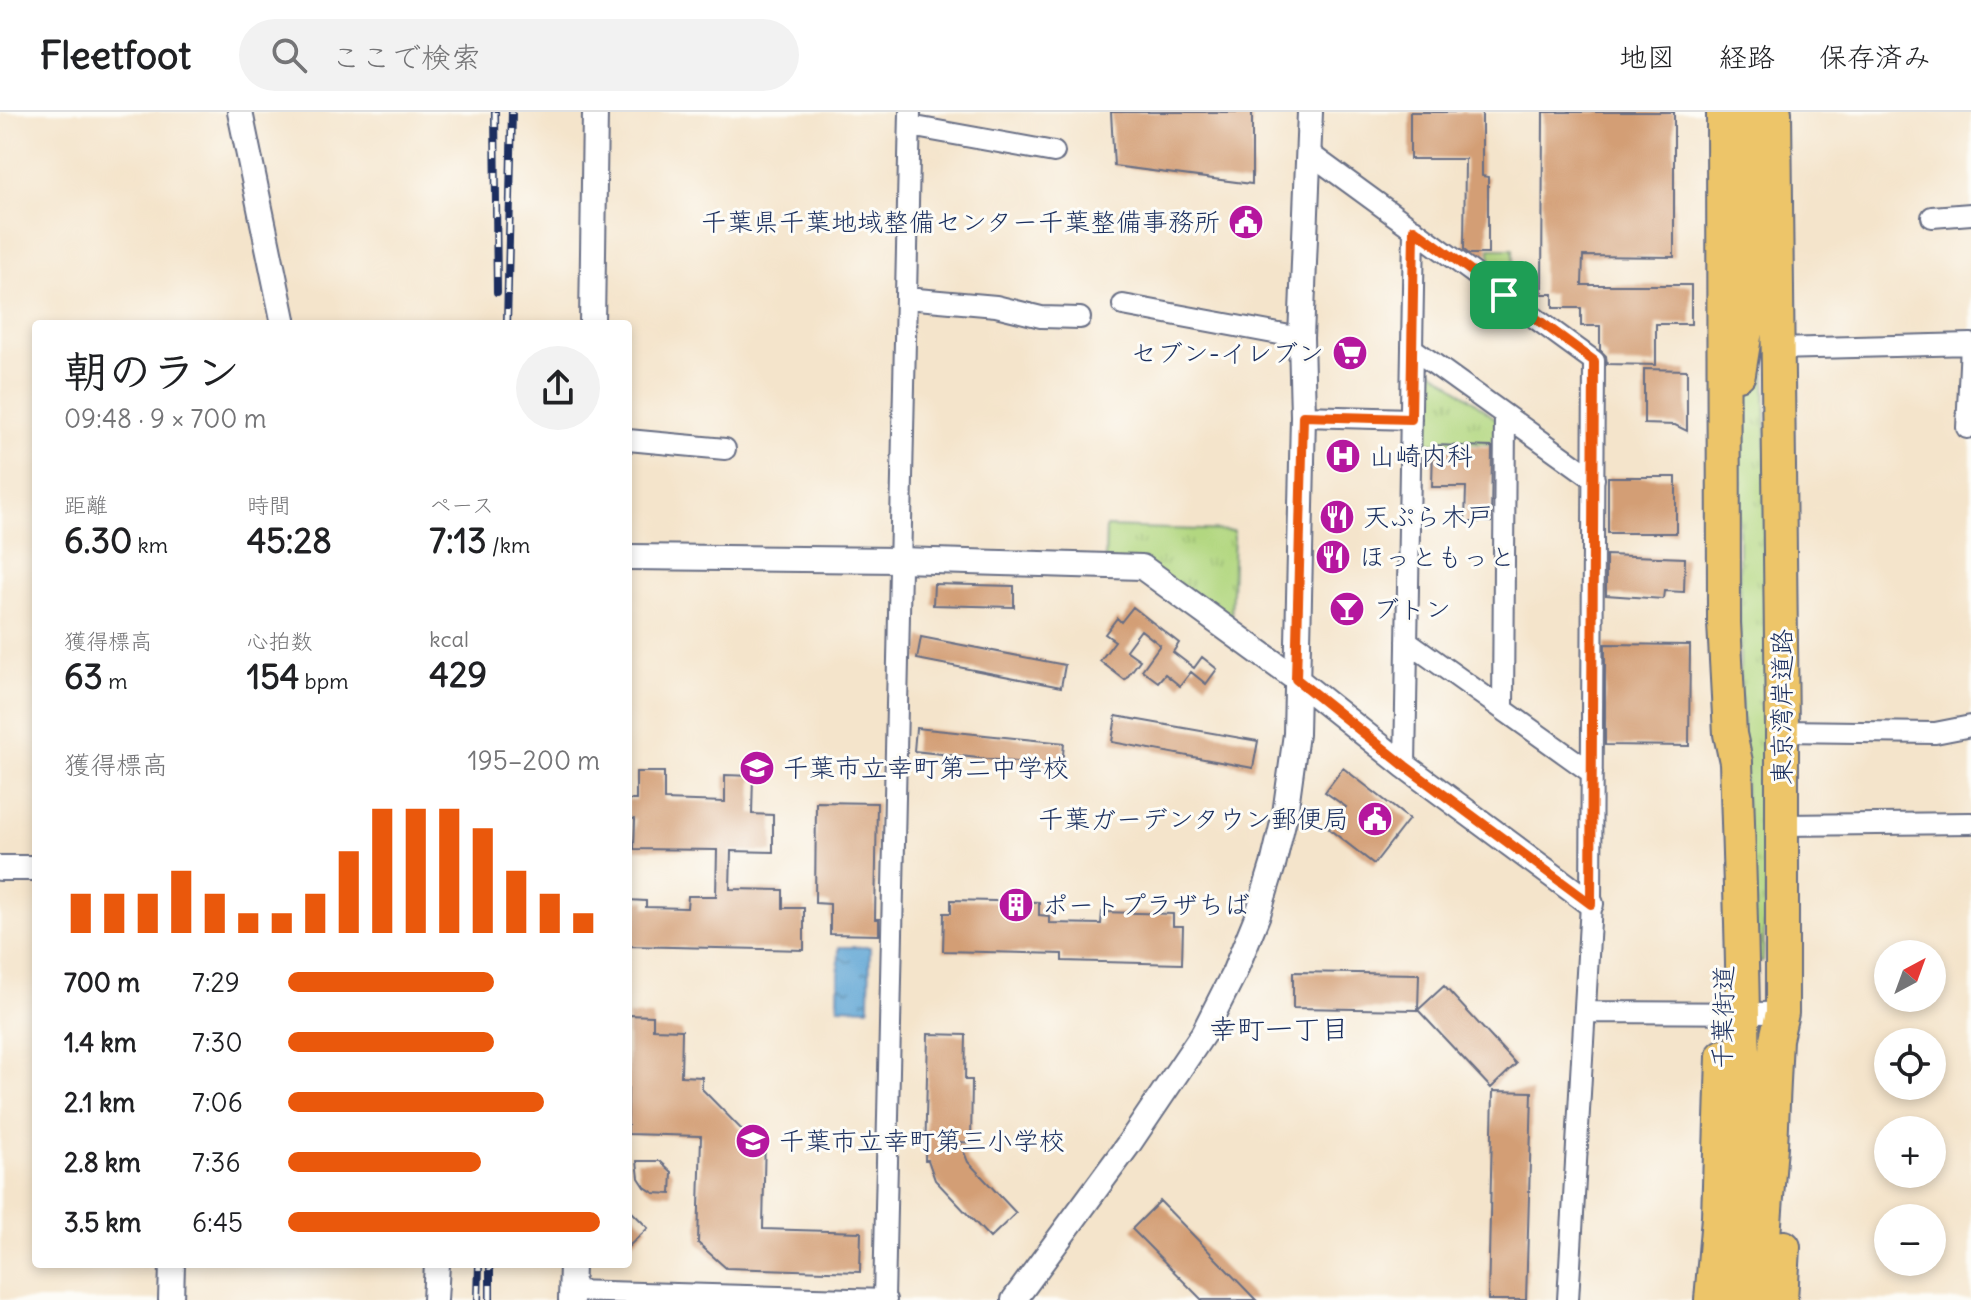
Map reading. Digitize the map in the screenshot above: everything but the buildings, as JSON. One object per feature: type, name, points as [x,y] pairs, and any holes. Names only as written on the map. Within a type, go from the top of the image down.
[{"type":"highway","name":"東京湾岸道路","points":[[1723,112],[1724,623],[1730,734]]},
{"type":"highway","points":[[1724,435],[1750,305],[1752,112]]},
{"type":"highway","name":"東京湾岸道路","points":[[1759,1300],[1776,1039],[1782,1013],[1783,825],[1775,112]]},
{"type":"highway","name":"千葉街道","points":[[1711,1300],[1734,1013],[1722,764],[1730,734]]},
{"type":"highway","points":[[1734,1013],[1744,1170],[1737,1300]]},
{"type":"highway","points":[[1781,1300],[1790,1080],[1789,1040],[1782,1013]]},
{"type":"street","points":[[240,112],[283,320]]},
{"type":"street","points":[[592,320],[595,112]]},
{"type":"street","points":[[1014,1300],[1170,1086],[1203,1034],[1234,973],[1258,914],[1285,814],[1296,734],[1303,416],[1301,338],[1310,112]]},
{"type":"street","points":[[572,1268],[571,1295],[885,1299],[910,119],[1054,152]]},
{"type":"street","points":[[1309,153],[1594,361],[1591,904],[1568,1300]]},
{"type":"street","points":[[1932,217],[1971,214]]},
{"type":"street","points":[[1405,766],[1414,229]]},
{"type":"street","points":[[906,298],[996,306],[1041,317],[1080,318]]},
{"type":"street","points":[[1123,305],[1301,338]]},
{"type":"street","points":[[1777,349],[1971,344],[1967,428]]},
{"type":"street","points":[[1412,348],[1594,479]]},
{"type":"street","points":[[1303,416],[1411,419]]},
{"type":"street","points":[[1503,708],[1505,416]]},
{"type":"street","points":[[632,440],[725,449]]},
{"type":"street","points":[[632,557],[1142,567],[1296,679],[1405,766],[1591,904]]},
{"type":"street","points":[[1407,641],[1592,773]]},
{"type":"street","points":[[1782,731],[1935,733],[1971,726]]},
{"type":"street","points":[[1783,825],[1971,823]]},
{"type":"street","points":[[0,868],[32,868]]},
{"type":"street","points":[[1585,1012],[1782,1013]]},
{"type":"street","points":[[171,1300],[172,1268]]},
{"type":"street","points":[[435,1300],[437,1268]]},
{"type":"green space","points":[[1763,112],[1769,801],[1763,962],[1753,962],[1740,686],[1738,426]]},
{"type":"green space","points":[[1490,249],[1513,249],[1514,297],[1491,280]]},
{"type":"green space","points":[[1428,366],[1496,419],[1496,444],[1417,443],[1416,372]]},
{"type":"green space","points":[[1106,527],[1234,531],[1231,624],[1105,559]]},
{"type":"water","points":[[839,947],[870,947],[869,1008],[838,1007]]},
{"type":"railway","points":[[495,112],[497,292]]},
{"type":"railway","points":[[507,320],[512,112]]},
{"type":"railway","points":[[478,1300],[479,1268]]},
{"type":"railway","points":[[490,1268],[490,1300]]},
{"type":"place","name":"千葉県千葉地域整備センター千葉整備事務所","points":[[1246,222]]},
{"type":"place","name":"セブン-イレブン","points":[[1350,353]]},
{"type":"place","name":"山崎内科","points":[[1343,456]]},
{"type":"place","name":"天ぷら木戸","points":[[1337,517]]},
{"type":"place","name":"ほっともっと","points":[[1333,557]]},
{"type":"place","name":"ブトン","points":[[1347,609]]},
{"type":"place","name":"千葉市立幸町第二中学校","points":[[757,768]]},
{"type":"place","name":"千葉ガーデンタウン郵便局","points":[[1375,819]]},
{"type":"place","name":"ポートプラザちば","points":[[1016,905]]},
{"type":"place","name":"千葉市立幸町第三小学校","points":[[753,1141]]},
{"type":"district","name":"幸町一丁目","points":[[1279,1029]]},
{"type":"route","points":[[1414,229],[1504,295],[1594,361],[1591,904],[1405,766],[1296,679],[1303,416],[1411,419],[1414,229]]}]
